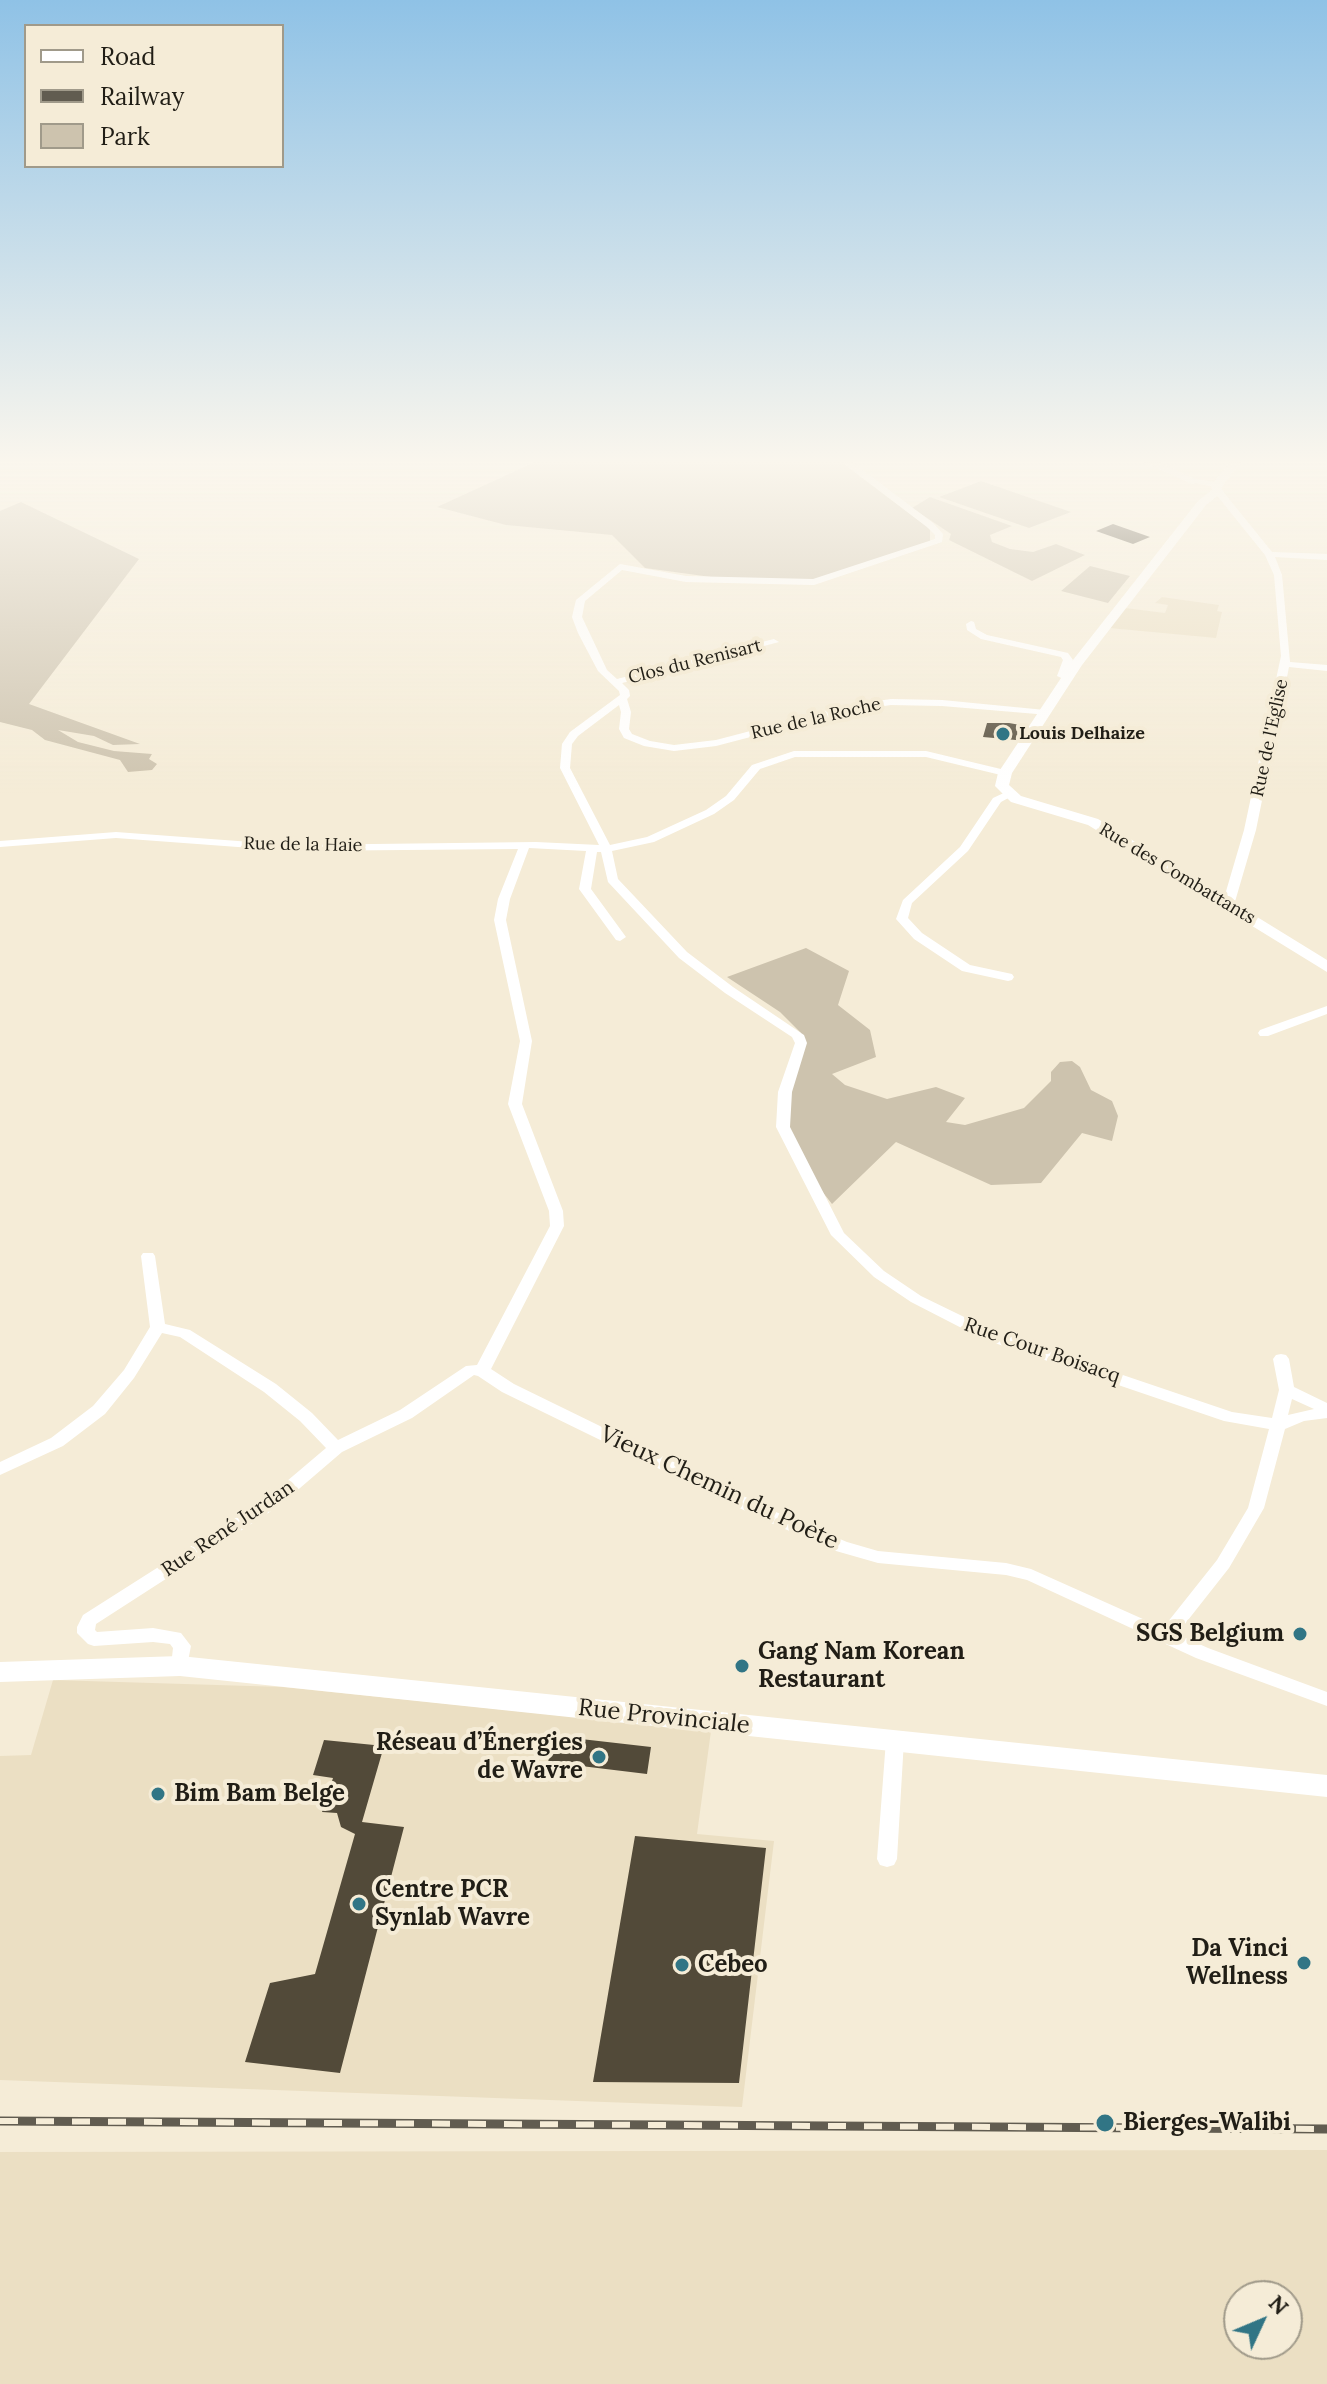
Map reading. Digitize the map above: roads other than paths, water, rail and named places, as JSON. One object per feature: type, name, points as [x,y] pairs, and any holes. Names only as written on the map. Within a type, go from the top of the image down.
[{"type":"main road","name":"Rue Provinciale","points":[[0,1672],[180,1666],[1327,1786]]},
{"type":"street","points":[[611,573],[584,596],[577,612],[583,633],[600,666],[624,690],[622,699],[574,734],[565,754],[565,768],[599,849],[585,889],[620,937]]},
{"type":"street","points":[[650,573],[686,579],[814,582],[840,573]]},
{"type":"street","points":[[1008,977],[966,968],[906,927],[902,919],[907,902],[964,849],[997,800],[1008,794],[1001,782],[1005,773],[1068,678],[1145,573]]},
{"type":"street","name":"Rue de l'Eglise","points":[[1228,905],[1250,830],[1285,664],[1277,573]]},
{"type":"street","points":[[971,624],[972,630],[984,637],[1065,655],[1068,660],[1062,676],[1068,678]]},
{"type":"street","name":"Clos du Renisart","points":[[616,682],[774,642]]},
{"type":"street","points":[[1285,664],[1327,668]]},
{"type":"street","name":"Rue de la Roche","points":[[622,699],[626,712],[624,729],[628,736],[648,744],[674,748],[716,743],[850,708],[891,702],[957,704],[1045,713]]},
{"type":"street","name":"Rue de la Haie","points":[[0,844],[116,835],[292,848],[525,845],[599,849],[650,840],[710,812],[726,802],[756,767],[794,754],[926,754],[1005,773]]},
{"type":"street","name":"Rue des Combattants","points":[[1008,794],[1093,822],[1327,967]]},
{"type":"street","points":[[482,1371],[557,1226],[556,1211],[515,1104],[526,1041],[500,920],[504,899],[525,845]]},
{"type":"street","name":"Rue Cour Boisacq","points":[[599,849],[612,880],[670,943],[729,990],[798,1035],[801,1043],[785,1092],[783,1127],[838,1235],[857,1256],[916,1299],[988,1335],[1230,1417],[1280,1425],[1301,1416],[1327,1411]]},
{"type":"street","points":[[1264,1033],[1327,1010]]},
{"type":"street","points":[[0,1469],[57,1442],[99,1410],[129,1374],[158,1327],[148,1256]]},
{"type":"street","points":[[158,1327],[185,1333],[270,1388],[300,1411],[336,1448]]},
{"type":"street","points":[[1166,1636],[1223,1564],[1256,1508],[1287,1390],[1281,1359]]},
{"type":"street","name":"Rue René Jurdan","points":[[180,1666],[182,1646],[175,1638],[153,1635],[94,1639],[86,1633],[89,1620],[273,1502],[336,1448],[406,1414],[471,1370],[482,1371]]},
{"type":"street","name":"Vieux Chemin du Poète","points":[[482,1371],[498,1383],[729,1496],[842,1547],[878,1557],[1006,1569],[1031,1575],[1166,1636],[1327,1699]]},
{"type":"street","name":"Rue Cour Boisacq","points":[[1287,1390],[1327,1411]]},
{"type":"street","points":[[887,1859],[895,1740]]},
{"type":"railway","points":[[0,2121],[1327,2129]]},
{"type":"place","name":"Louis Delhaize","points":[[1003,734]]},
{"type":"place","name":"SGS Belgium","points":[[1300,1634]]},
{"type":"place","name":"Gang Nam Korean Restaurant","points":[[742,1666]]},
{"type":"place","name":"Réseau d’Énergies de Wavre","points":[[599,1757]]},
{"type":"place","name":"Bim Bam Belge","points":[[158,1794]]},
{"type":"place","name":"Centre PCR Synlab Wavre","points":[[359,1904]]},
{"type":"place","name":"Da Vinci Wellness","points":[[1304,1963]]},
{"type":"place","name":"Cebeo","points":[[682,1965]]},
{"type":"place","name":"Bierges-Walibi","points":[[1105,2123]]}]
